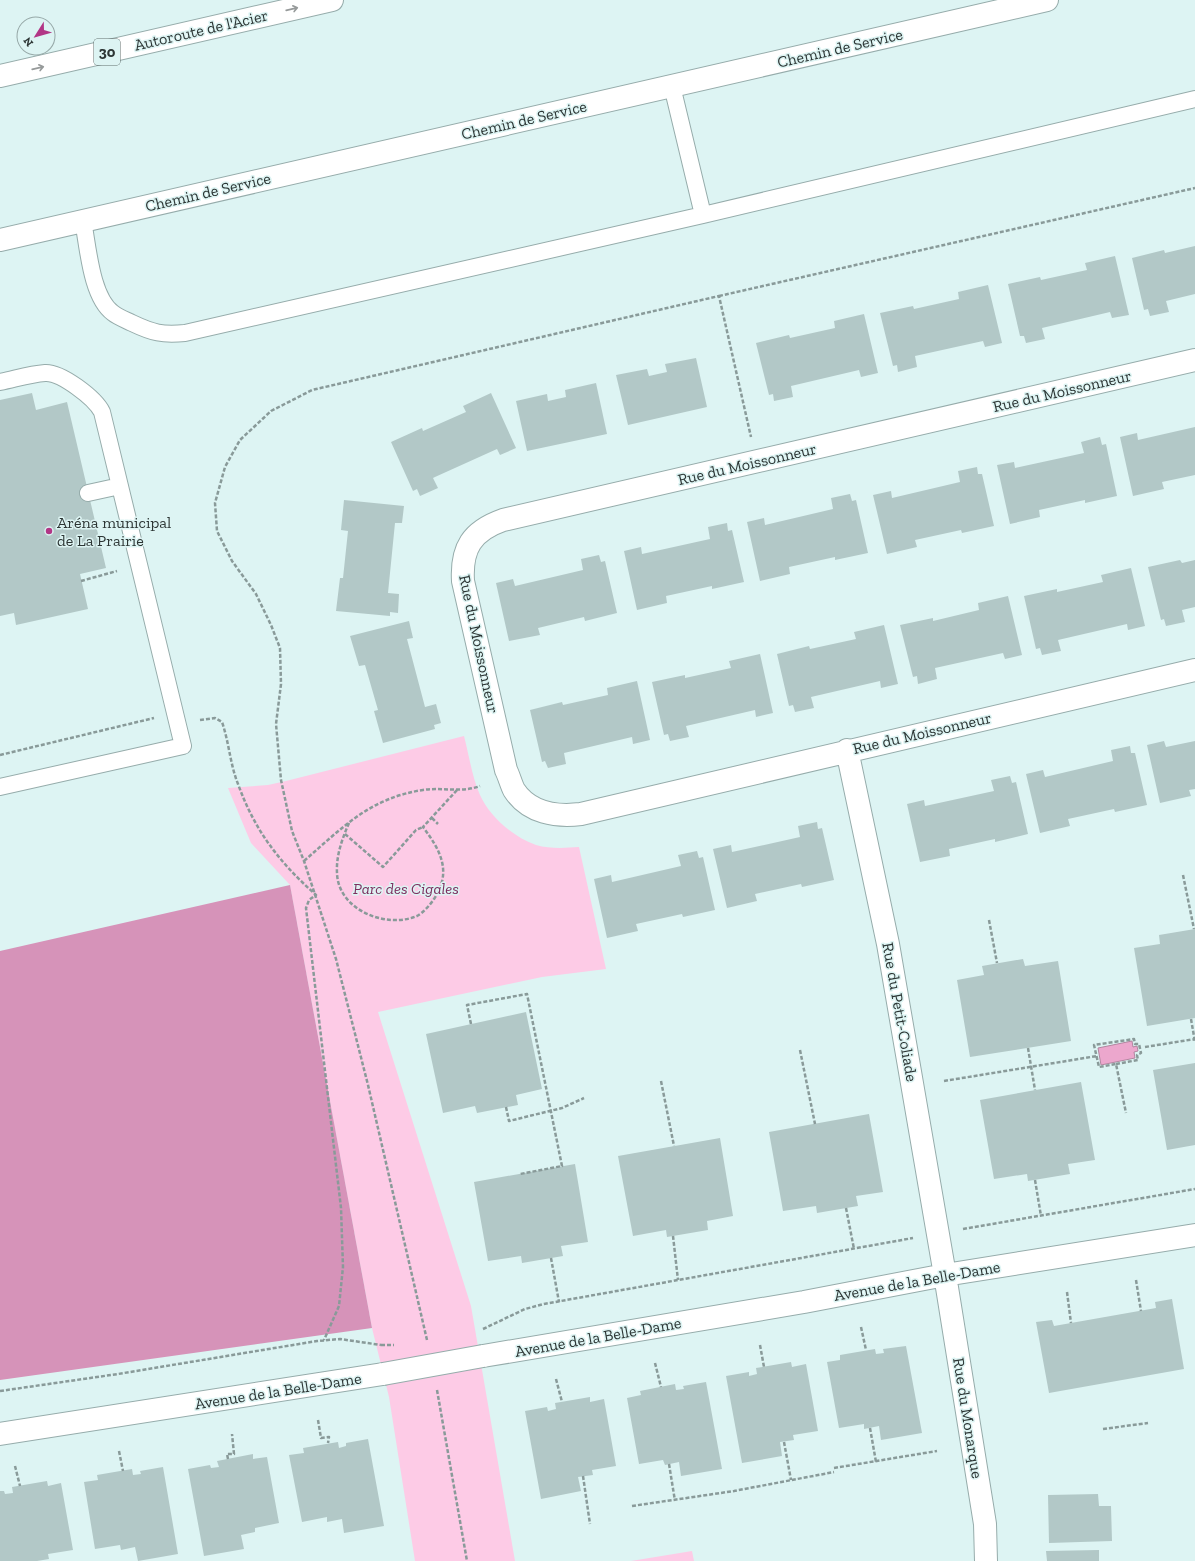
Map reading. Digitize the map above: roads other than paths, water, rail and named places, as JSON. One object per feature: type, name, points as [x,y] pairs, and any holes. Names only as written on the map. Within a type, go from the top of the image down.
[{"type":"main road","name":"Autoroute de l'Acier","points":[[0,76],[332,0]]},
{"type":"main road","name":"Chemin de Service","points":[[0,240],[1047,0]]},
{"type":"main road","name":"Rue du Moissonneur","points":[[1195,360],[504,520],[491,524],[478,533],[469,544],[462,565],[463,581],[506,770],[514,789],[523,800],[548,814],[566,816],[581,814],[847,750],[1195,670]]},
{"type":"main road","name":"Rue du Petit-Coliade","points":[[847,750],[888,944],[946,1275]]},
{"type":"main road","name":"Avenue de la Belle-Dame","points":[[0,1434],[383,1374],[796,1303],[946,1275],[1195,1235]]},
{"type":"main road","name":"Rue du Monarque","points":[[946,1275],[985,1524],[986,1561]]},
{"type":"lane","points":[[672,86],[703,215]]},
{"type":"lane","points":[[83,221],[96,287],[102,300],[112,313],[146,330],[163,335],[185,333],[703,215],[1195,99]]},
{"type":"lane","points":[[0,382],[48,373],[70,383],[93,399],[102,412],[184,746],[0,787]]},
{"type":"lane","points":[[88,493],[120,486]]},
{"type":"place","name":"Aréna municipal de La Prairie","points":[[49,531]]},
{"type":"park label","name":"Parc des Cigales","points":[[406,888]]}]
